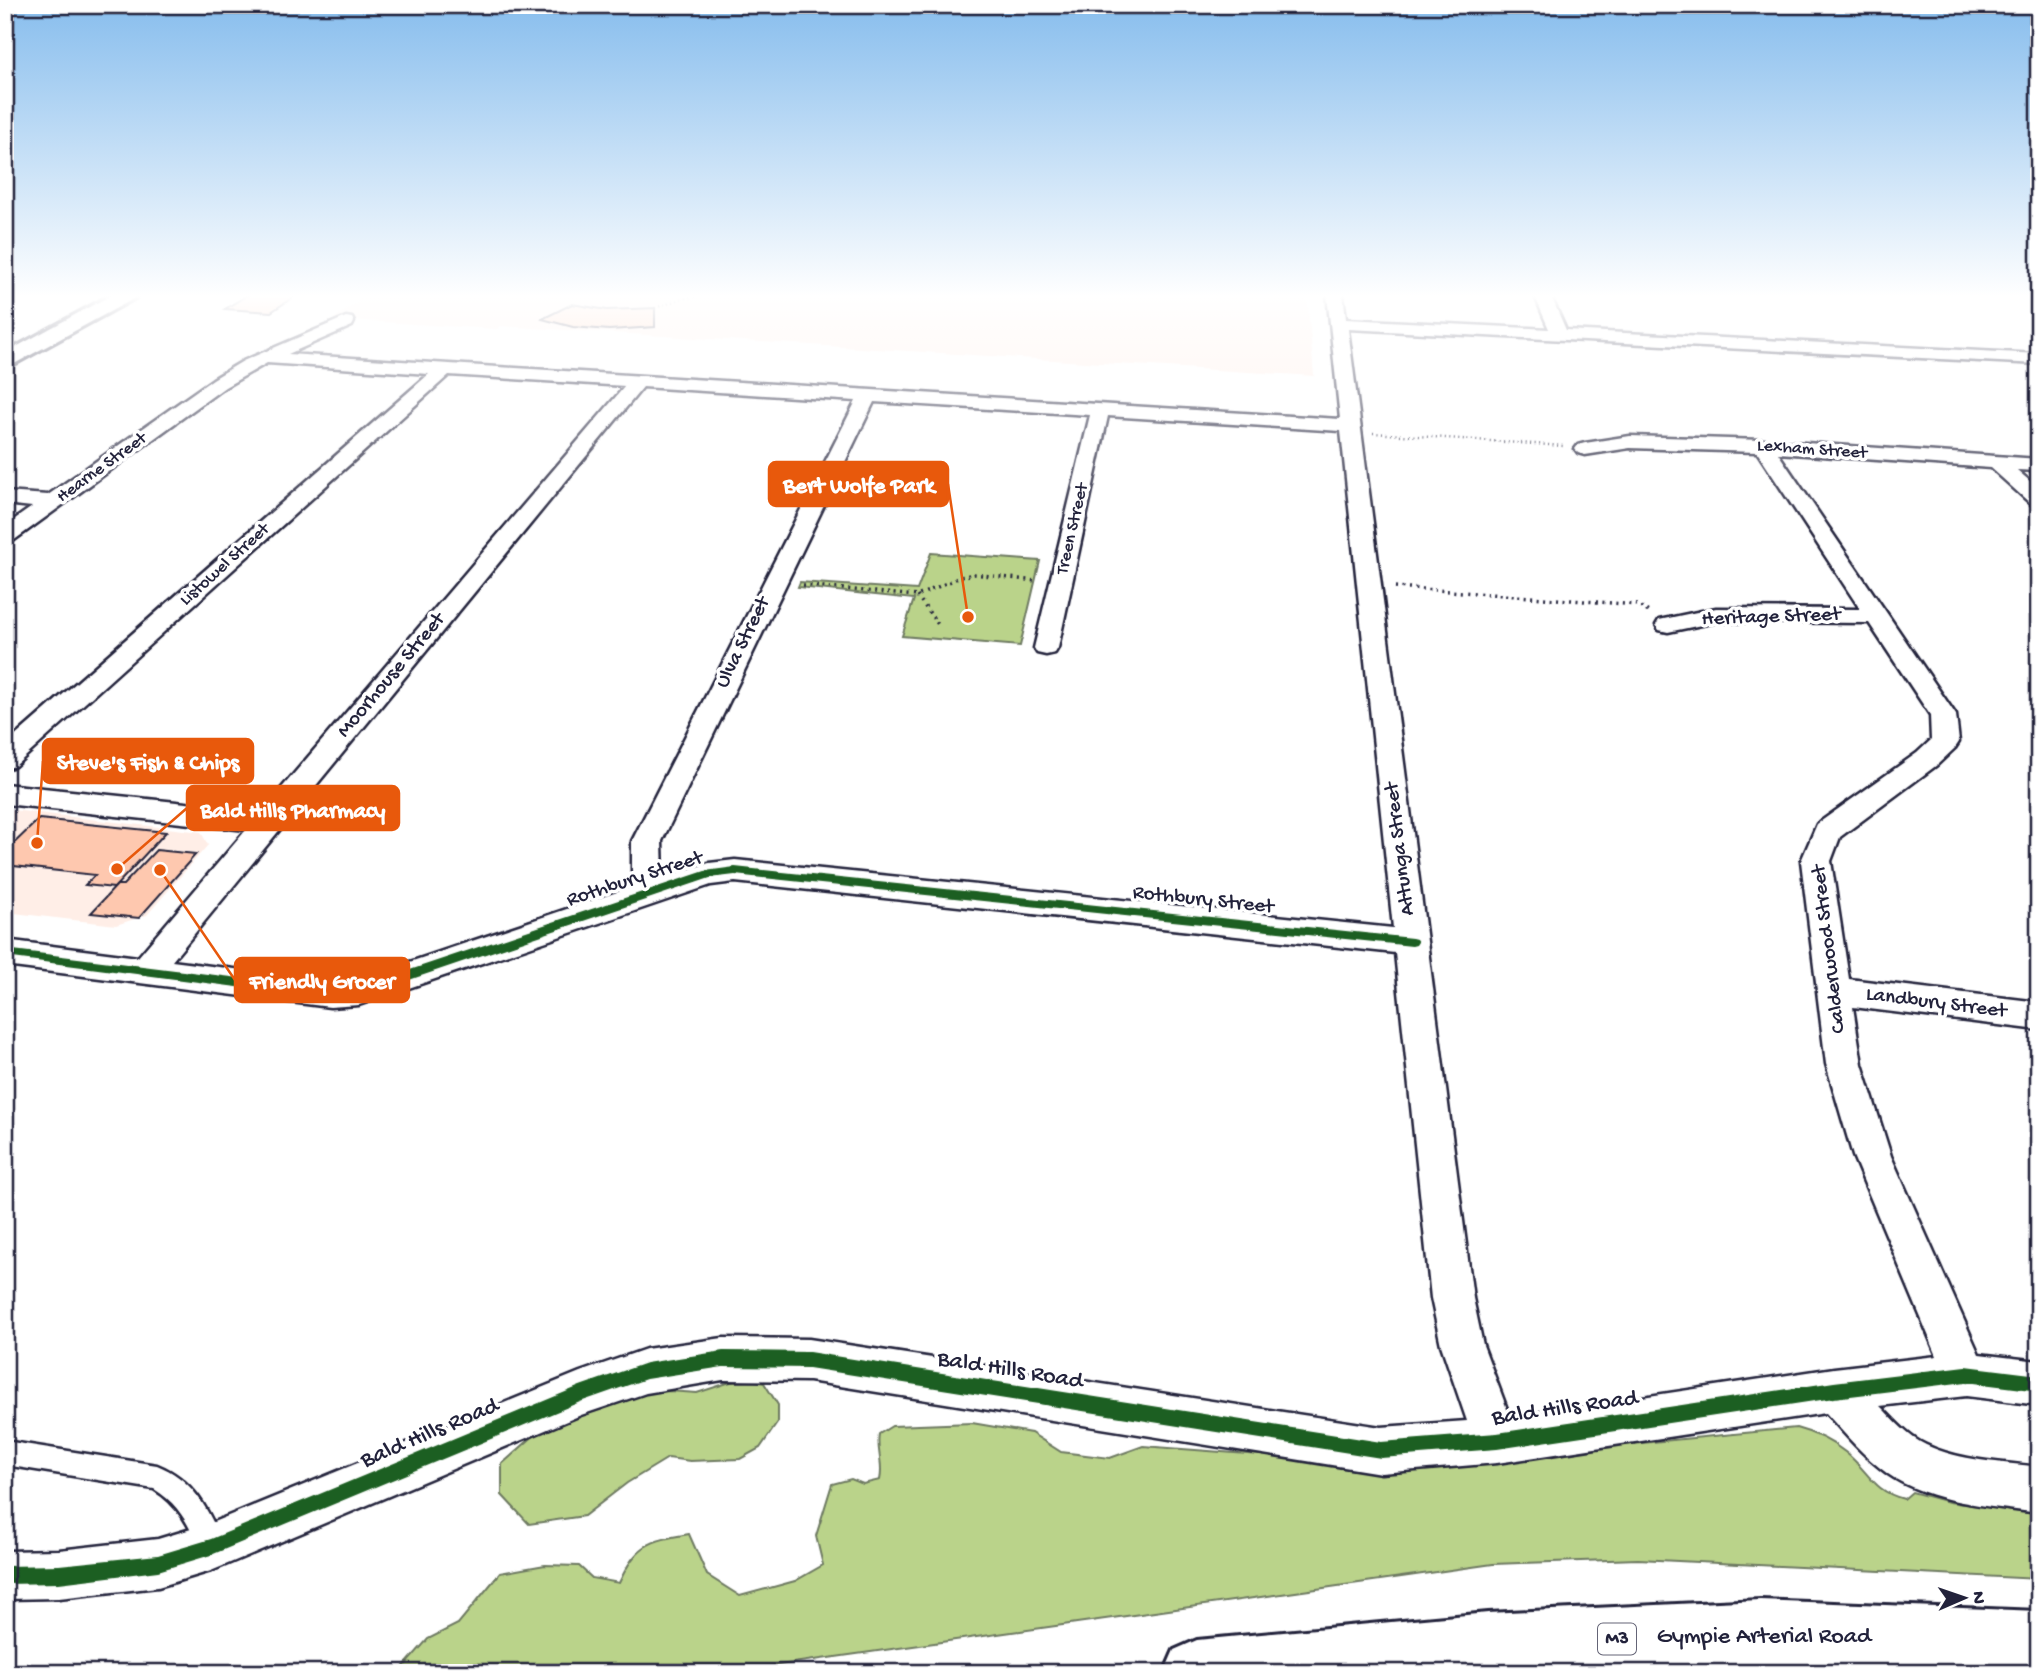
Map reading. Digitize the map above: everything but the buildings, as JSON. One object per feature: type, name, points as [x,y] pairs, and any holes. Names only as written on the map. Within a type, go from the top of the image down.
[{"type":"highway","name":"Gympie Arterial Road","points":[[1197,1673],[1488,1645],[1760,1632],[2039,1643]]},
{"type":"street","name":"Hearne Street","points":[[5,536],[219,383],[238,372]]},
{"type":"street","name":"Listowel Street","points":[[5,760],[441,372]]},
{"type":"street","points":[[481,372],[1358,429]]},
{"type":"street","name":"Attunga Street","points":[[1348,372],[1358,429],[1452,1298],[1462,1345],[1497,1441]]},
{"type":"street","name":"Moorhouse Street","points":[[145,971],[638,382]]},
{"type":"street","name":"Ulva Street","points":[[648,894],[647,841],[867,397]]},
{"type":"street","name":"Treen Street","points":[[1046,648],[1100,411]]},
{"type":"street","name":"Lexham Street","points":[[1585,449],[1630,442],[1763,446],[2039,465]]},
{"type":"street","name":"Calderwood Street","points":[[1763,446],[1943,715],[1945,742],[1927,759],[1828,831],[1816,861],[1844,1064],[1872,1156],[1966,1374]]},
{"type":"street","points":[[1997,462],[2039,500]]},
{"type":"street","points":[[5,498],[55,502]]},
{"type":"street","name":"Heritage Street","points":[[1668,625],[1716,615],[1875,616]]},
{"type":"street","points":[[5,794],[269,822]]},
{"type":"street","name":"Rothbury Street","points":[[5,953],[330,994],[359,992],[709,874],[735,871],[1412,942]]},
{"type":"street","name":"Landbury Street","points":[[1834,991],[2039,1017]]},
{"type":"street","name":"Bald Hills Road","points":[[5,1575],[59,1574],[158,1563],[211,1547],[580,1394],[646,1371],[723,1359],[809,1360],[1381,1450],[1497,1441],[1835,1390],[1966,1374],[2039,1383]]},
{"type":"street","points":[[1835,1390],[1877,1434],[1914,1463],[1978,1480],[2039,1490]]},
{"type":"lane","points":[[5,1454],[157,1476],[179,1488],[197,1513],[211,1547]]},
{"type":"path","points":[[1358,429],[1585,449]]},
{"type":"path","points":[[774,582],[917,596],[960,577],[974,575],[1042,582]]},
{"type":"path","points":[[1395,587],[1638,604],[1668,625]]},
{"type":"path","points":[[917,596],[940,628]]},
{"type":"shaded area","points":[[1254,372],[1314,372],[1314,376]]},
{"type":"shaded area","points":[[12,810],[201,832],[208,845],[147,915],[116,925],[5,912],[5,813]]},
{"type":"green space","points":[[931,553],[1040,561],[1020,646],[902,636],[914,599],[798,587],[800,582],[917,590]]},
{"type":"green space","points":[[743,1378],[764,1383],[778,1405],[778,1422],[760,1448],[740,1459],[690,1461],[668,1458],[627,1483],[584,1516],[529,1524],[502,1495],[502,1464],[555,1417],[631,1394],[669,1391],[697,1393]]},
{"type":"green space","points":[[972,1423],[1031,1433],[1061,1452],[1110,1458],[1143,1446],[1326,1460],[1447,1462],[1796,1428],[1822,1437],[1839,1448],[1878,1486],[1904,1499],[1912,1492],[1949,1502],[2039,1514],[2039,1579],[1638,1559],[1493,1564],[723,1673],[398,1673],[428,1639],[458,1624],[500,1573],[545,1565],[579,1566],[592,1578],[619,1583],[632,1560],[645,1546],[689,1534],[707,1575],[740,1596],[795,1581],[823,1565],[816,1536],[832,1484],[851,1479],[863,1484],[880,1480],[879,1434],[892,1426]]},
{"type":"cycle path","points":[[5,953],[330,994],[359,992],[709,874],[735,871],[1412,942]]},
{"type":"cycle path","points":[[5,1575],[59,1574],[158,1563],[211,1547],[580,1394],[646,1371],[723,1359],[809,1360],[1381,1450],[1497,1441],[1834,1390],[1966,1374],[2039,1383]]},
{"type":"place","name":"Bert Wolfe Park","points":[[968,617]]},
{"type":"place","name":"Steve's Fish & Chips","points":[[37,843]]},
{"type":"place","name":"Bald Hills Pharmacy","points":[[117,869]]},
{"type":"place","name":"Friendly Grocer","points":[[160,870]]}]
